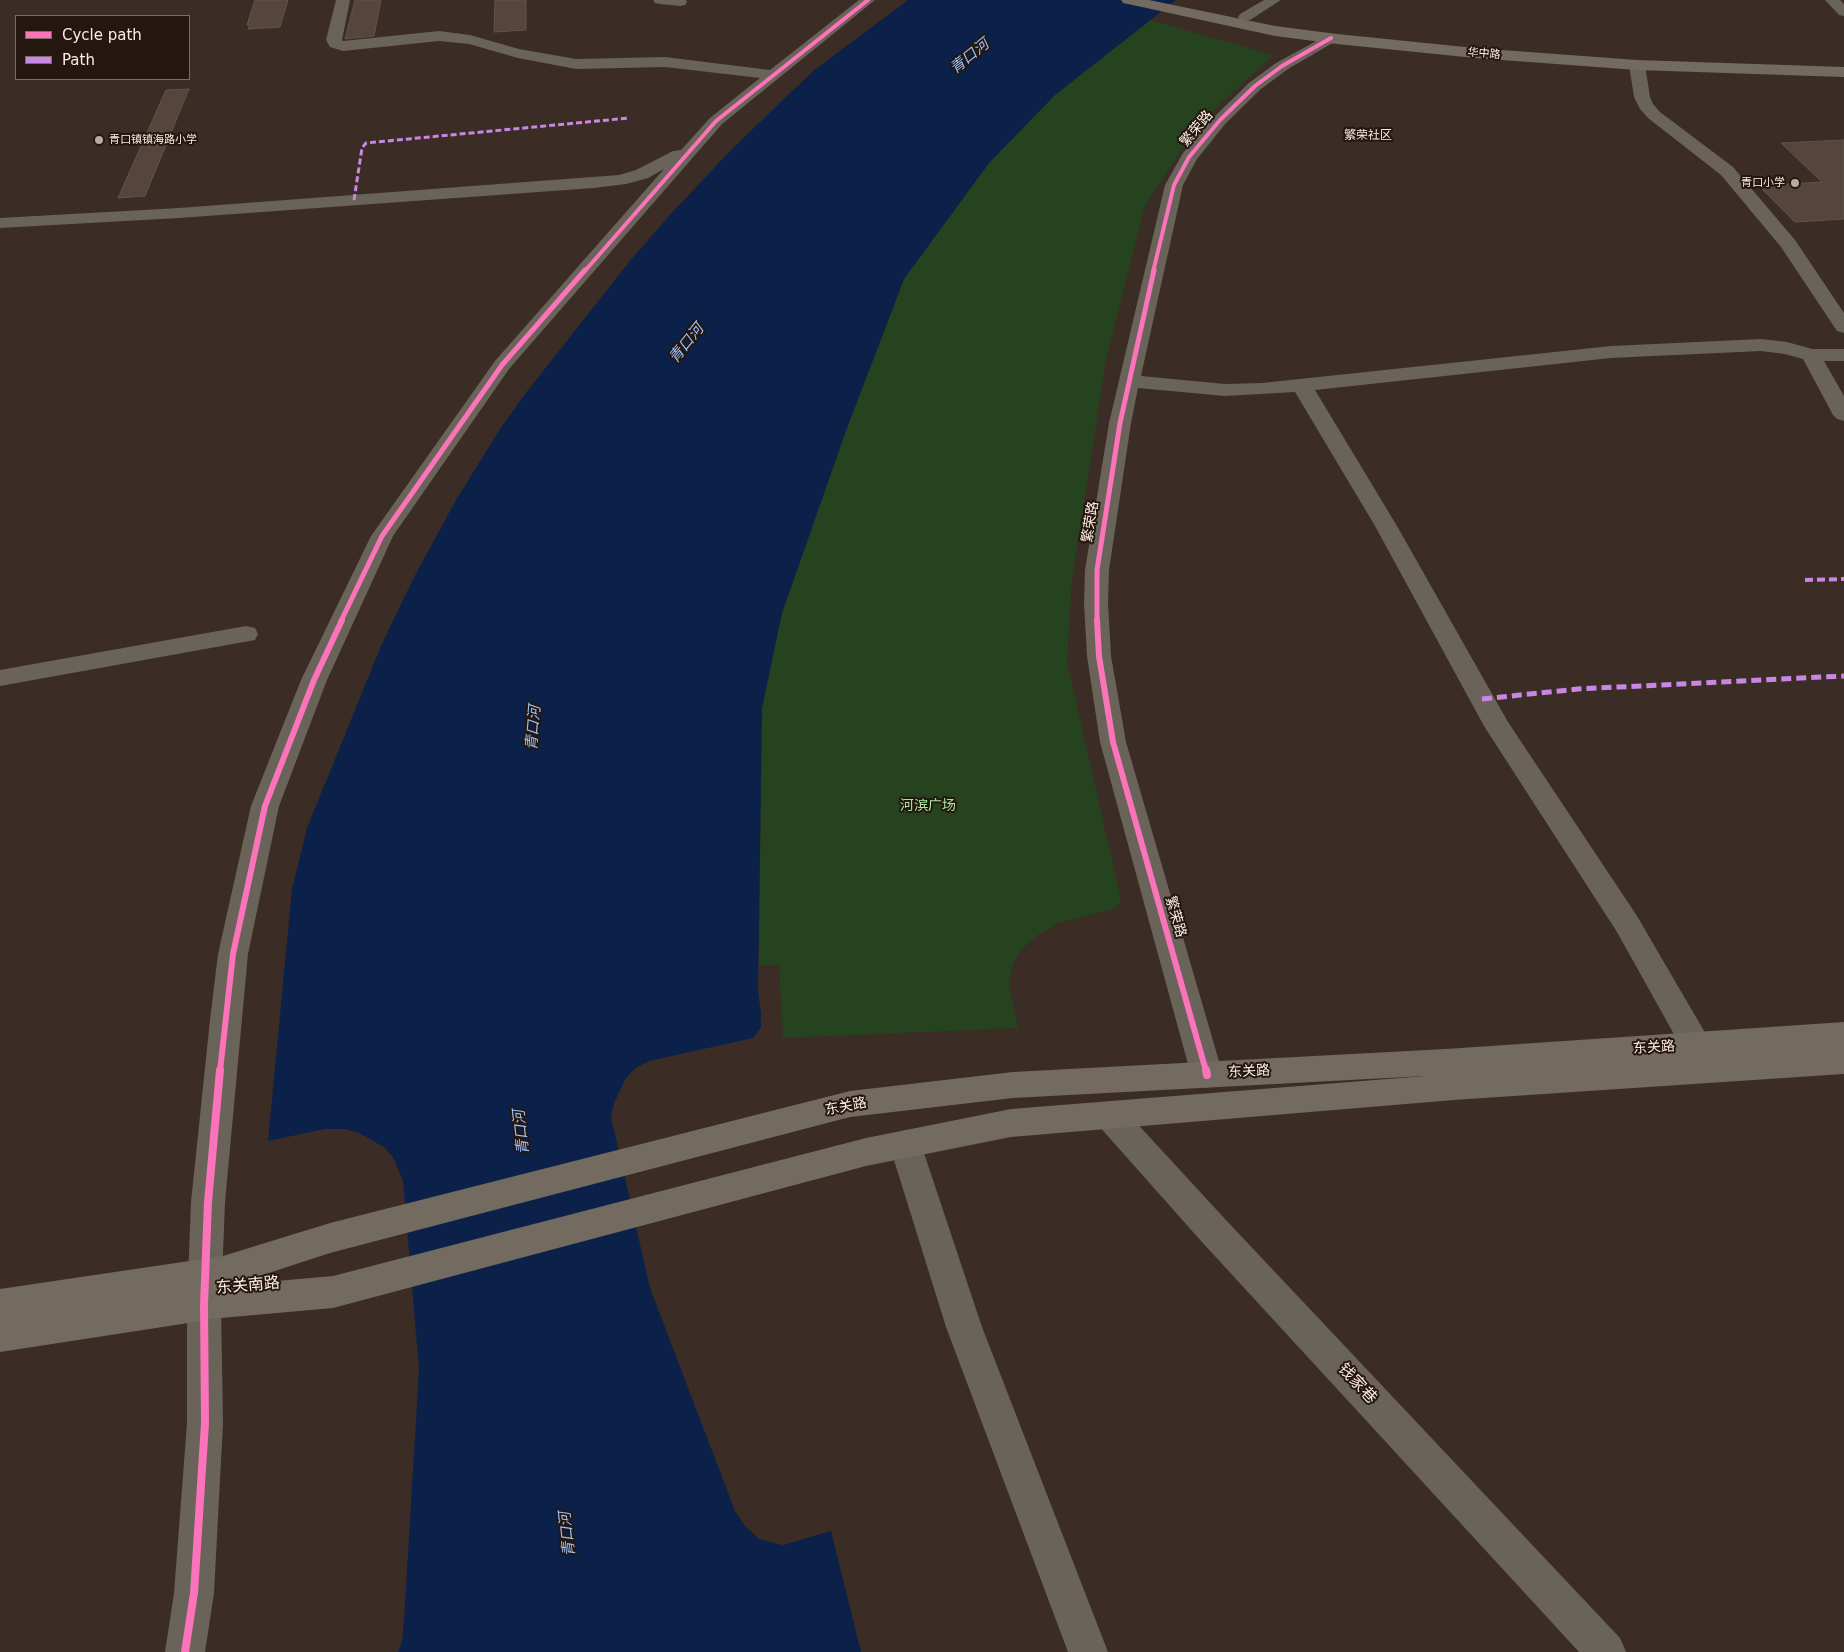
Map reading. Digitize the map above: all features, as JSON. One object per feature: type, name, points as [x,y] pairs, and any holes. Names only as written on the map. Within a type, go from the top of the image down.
[{"type":"main road","name":"华中路","points":[[1128,0],[1173,5],[1280,24],[1339,32],[1540,51],[1777,64],[1844,64]]},
{"type":"main road","name":"华中路","points":[[1173,5],[1275,31],[1475,53],[1637,65],[1844,72]]},
{"type":"main road","name":"东关路","points":[[403,1219],[850,1104],[1013,1085],[1446,1062],[1844,1035]]},
{"type":"main road","name":"东关路","points":[[646,1210],[866,1152],[1011,1123],[1454,1087],[1844,1060]]},
{"type":"main road","name":"东关南路","points":[[0,1305],[205,1290],[333,1292],[646,1210]]},
{"type":"main road","name":"东关南路","points":[[0,1335],[205,1290],[224,1272],[330,1238],[403,1219]]},
{"type":"street","points":[[344,0],[334,40],[335,44],[343,46],[439,36],[470,40],[576,64],[665,62],[773,75]]},
{"type":"street","points":[[660,0],[680,2]]},
{"type":"street","points":[[185,1652],[194,1593],[205,1423],[205,1290],[208,1202],[233,954],[250,864],[265,806],[314,680],[382,536],[468,412],[517,348],[724,113],[868,0]]},
{"type":"street","points":[[1245,17],[1274,0]]},
{"type":"street","points":[[1832,0],[1844,12]]},
{"type":"street","name":"繁荣路","points":[[1206,1074],[1113,742],[1099,656],[1096,603],[1097,570],[1117,442],[1129,381],[1174,185],[1190,157],[1220,120],[1255,86],[1282,66],[1331,38]]},
{"type":"street","points":[[1637,65],[1642,97],[1646,106],[1654,115],[1727,171],[1788,244],[1844,327]]},
{"type":"street","points":[[0,223],[179,213],[594,183],[620,180],[642,174],[693,147]]},
{"type":"street","points":[[1129,381],[1225,390],[1262,389],[1611,352],[1761,345],[1787,348],[1811,355],[1844,355]]},
{"type":"street","points":[[1811,355],[1844,415]]},
{"type":"street","points":[[1301,384],[1386,526],[1496,726],[1627,924],[1696,1045]]},
{"type":"street","points":[[0,678],[246,634]]},
{"type":"street","name":"钱家巷","points":[[1109,1114],[1213,1230],[1606,1652]]},
{"type":"street","points":[[906,1144],[964,1327],[1088,1652]]},
{"type":"green space","name":"河滨广场","points":[[1150,20],[1273,55],[1196,127],[1145,206],[1107,355],[1072,578],[1067,662],[1121,900],[1116,908],[1058,923],[1036,936],[1019,952],[1012,967],[1009,985],[1018,1028],[783,1038],[779,965],[759,965],[762,708],[782,613],[847,428],[904,279],[989,163],[1055,95]]},
{"type":"water","name":"青口河","points":[[908,0],[1176,0],[1055,95],[989,163],[904,279],[847,428],[782,613],[762,708],[758,991],[761,1027],[753,1038],[649,1061],[636,1068],[626,1078],[614,1103],[611,1117],[650,1288],[735,1511],[745,1526],[759,1539],[783,1545],[831,1531],[861,1652],[398,1652],[402,1642],[404,1621],[419,1369],[403,1181],[393,1157],[384,1147],[359,1133],[345,1129],[325,1129],[268,1141],[292,889],[307,828],[381,646],[413,579],[456,500],[500,429],[525,394],[629,262],[731,150],[813,71]]},
{"type":"building","points":[[255,0],[288,0],[280,27],[248,29],[250,25],[247,25]]},
{"type":"building","points":[[355,0],[381,0],[374,36],[345,39]]},
{"type":"building","points":[[495,0],[526,0],[526,30],[494,32]]},
{"type":"building","points":[[189,89],[145,196],[118,198],[166,90]]},
{"type":"building","points":[[1844,140],[1844,219],[1795,222],[1759,186],[1822,182],[1781,143]]},
{"type":"marked path","points":[[354,200],[362,148],[366,143],[629,118]]},
{"type":"marked path","points":[[1805,580],[1844,579]]},
{"type":"marked path","points":[[1482,699],[1578,689],[1844,676]]},
{"type":"cycle path","points":[[185,1652],[194,1593],[205,1423],[204,1305],[208,1202],[233,954],[265,806],[314,680],[382,536],[502,365],[716,121],[868,0]]},
{"type":"cycle path","points":[[1207,1075],[1113,742],[1099,656],[1096,603],[1097,570],[1120,423],[1174,185],[1189,157],[1220,120],[1255,86],[1282,66],[1331,38]]},
{"type":"place","name":"青口镇镇海路小学","points":[[99,140]]},
{"type":"place","name":"青口小学","points":[[1795,183]]},
{"type":"district","name":"繁荣社区","points":[[1368,136]]}]
